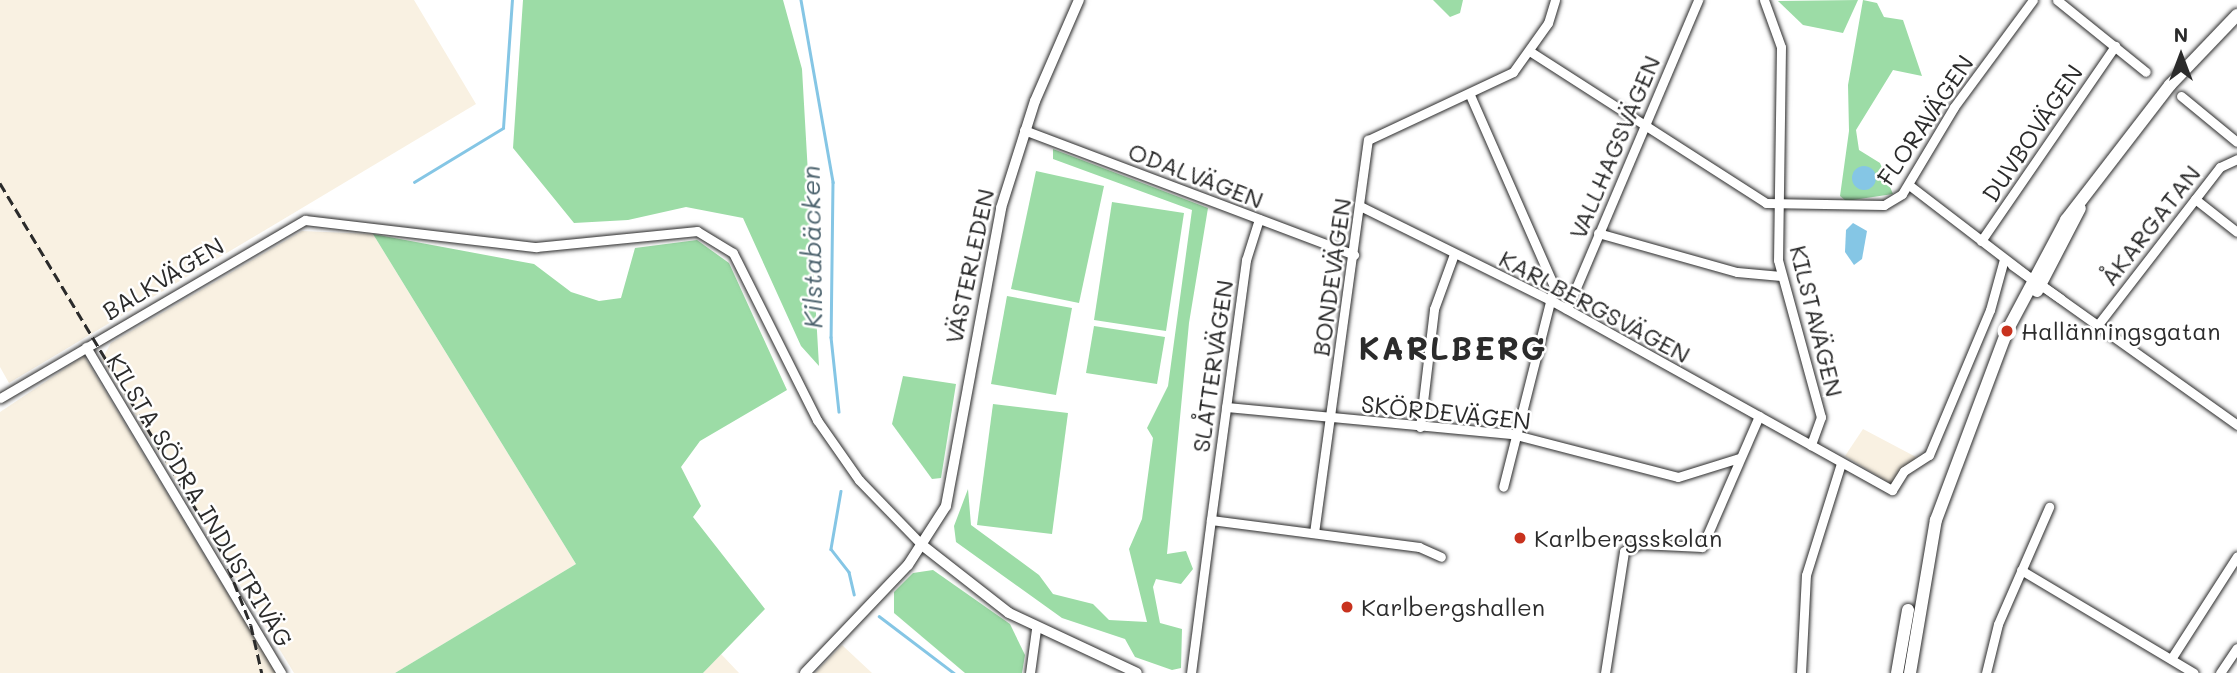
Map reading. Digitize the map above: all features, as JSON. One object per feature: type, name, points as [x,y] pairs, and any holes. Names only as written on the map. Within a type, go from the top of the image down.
[{"type":"main road","points":[[1897,673],[1927,554],[1952,471],[2000,354],[2081,205],[2170,85],[2237,15]]},
{"type":"main road","points":[[1910,673],[1927,554]]},
{"type":"street","name":"VÄSTERLEDEN","points":[[806,673],[922,545],[950,493],[988,264],[1024,130],[1079,0]]},
{"type":"street","name":"BONDEVÄGEN","points":[[1314,533],[1368,140],[1506,76],[1531,52],[1555,0]]},
{"type":"street","name":"VALLHAGSVÄGEN","points":[[1567,309],[1642,125],[1698,0]]},
{"type":"street","name":"KILSTAVÄGEN","points":[[1764,0],[1780,39],[1778,204],[1781,276],[1821,416],[1811,444]]},
{"type":"street","name":"FLORAVÄGEN","points":[[1531,52],[1756,199],[1778,204],[1884,205],[1909,185],[1954,107],[2033,0]]},
{"type":"street","points":[[2057,0],[2146,72]]},
{"type":"street","name":"DUVBOVÄGEN","points":[[1981,241],[2115,46]]},
{"type":"street","points":[[1470,95],[1554,286],[1554,302],[1512,434],[1503,487]]},
{"type":"street","points":[[2181,96],[2237,142]]},
{"type":"street","name":"ODALVÄGEN","points":[[1024,130],[1354,255]]},
{"type":"street","name":"ÅKARGATAN","points":[[2099,322],[2220,167],[2237,159]]},
{"type":"street","points":[[1909,185],[2012,265],[2022,279],[2037,283],[2099,322],[2235,420]]},
{"type":"street","points":[[2195,199],[2237,232]]},
{"type":"street","name":"KARLBERGSVÄGEN","points":[[1360,206],[1554,302],[1811,444]]},
{"type":"street","name":"SLÅTTERVÄGEN","points":[[1191,673],[1246,260],[1259,219]]},
{"type":"street","name":"BALKVÄGEN","points":[[0,398],[296,222],[355,222],[536,247],[682,230],[710,234],[741,267],[831,440],[876,500],[922,545]]},
{"type":"street","points":[[1598,233],[1737,272],[1781,276]]},
{"type":"street","points":[[1420,427],[1434,309],[1454,254]]},
{"type":"street","points":[[1811,444],[1892,490],[1904,471],[1929,455],[1990,310],[2004,259]]},
{"type":"street","name":"KILSTA SÖDRA INDUSTRIVÄG","points":[[86,347],[281,673]]},
{"type":"street","name":"SKÖRDEVÄGEN","points":[[1226,407],[1512,434],[1678,477],[1739,458]]},
{"type":"street","points":[[1605,673],[1624,551],[1640,544],[1702,547],[1759,416]]},
{"type":"street","points":[[1801,673],[1806,575],[1841,463]]},
{"type":"street","points":[[1986,673],[1992,639],[2049,507]]},
{"type":"street","points":[[1211,520],[1419,547],[1441,557]]},
{"type":"street","points":[[922,545],[984,598],[1037,629],[1137,673]]},
{"type":"street","points":[[2171,659],[2237,556]]},
{"type":"street","points":[[2021,570],[2194,673]]},
{"type":"street","points":[[1030,673],[1037,629]]},
{"type":"street","points":[[2220,673],[2237,648]]},
{"type":"shaded area","points":[[0,0],[414,0],[476,104],[9,383],[0,367]]},
{"type":"shaded area","points":[[302,231],[373,234],[576,564],[395,673],[294,673],[102,359],[111,343]]},
{"type":"shaded area","points":[[84,356],[276,673],[0,673],[0,412]]},
{"type":"shaded area","points":[[1863,429],[1916,457],[1896,487],[1845,456]]},
{"type":"shaded area","points":[[842,645],[872,673],[815,673]]},
{"type":"shaded area","points":[[721,654],[739,673],[703,673]]},
{"type":"green space","points":[[523,0],[783,0],[802,69],[819,366],[801,346],[743,218],[686,207],[628,220],[574,223],[513,148]]},
{"type":"green space","points":[[1433,0],[1463,0],[1460,13],[1450,17]]},
{"type":"green space","points":[[1858,0],[1843,33],[1803,25],[1778,1]]},
{"type":"green space","points":[[1863,0],[1877,3],[1884,17],[1903,20],[1922,76],[1893,70],[1856,130],[1859,150],[1880,163],[1893,194],[1846,201],[1840,196],[1849,131],[1848,85]]},
{"type":"green space","points":[[1053,149],[1208,208],[1189,323],[1167,554],[1186,551],[1193,569],[1181,584],[1156,579],[1153,587],[1160,623],[1182,629],[1181,668],[1172,670],[1135,657],[1125,639],[1062,618],[956,542],[954,526],[968,489],[971,525],[1039,575],[1053,594],[1093,604],[1109,620],[1147,622],[1129,549],[1142,519],[1153,438],[1147,428],[1168,386],[1192,210],[1053,159]]},
{"type":"green space","points":[[1036,171],[1104,186],[1079,303],[1011,289]]},
{"type":"green space","points":[[1112,202],[1184,213],[1166,331],[1094,320]]},
{"type":"green space","points":[[373,234],[534,264],[571,292],[599,301],[621,298],[635,248],[697,240],[729,263],[787,390],[700,441],[681,467],[701,506],[693,517],[765,609],[703,673],[395,673],[576,564]]},
{"type":"green space","points":[[1007,296],[1072,308],[1056,395],[991,384]]},
{"type":"green space","points":[[1094,326],[1165,337],[1157,384],[1086,373]]},
{"type":"green space","points":[[903,376],[956,384],[941,478],[932,479],[892,424]]},
{"type":"green space","points":[[993,404],[1068,413],[1052,534],[977,525]]},
{"type":"green space","points":[[933,570],[1010,624],[1025,655],[1022,673],[965,673],[894,613],[894,592],[913,573]]},
{"type":"water","points":[[1864,166],[1873,169],[1876,178],[1873,187],[1864,190],[1855,187],[1852,178],[1855,169]]},
{"type":"water","points":[[1853,223],[1867,231],[1862,259],[1854,265],[1845,252],[1846,230]]},
{"type":"waterway","points":[[414,182],[503,128],[512,0]]},
{"type":"waterway","name":"Kilstabäcken","points":[[801,0],[833,182],[831,337],[839,412]]},
{"type":"waterway","name":"Kilstabäcken","points":[[841,491],[831,549],[849,572],[854,594]]},
{"type":"waterway","name":"Kilstabäcken","points":[[879,616],[954,673]]},
{"type":"railway","points":[[0,183],[223,554],[251,625],[262,673]]},
{"type":"place","name":"Hallänningsgatan","points":[[2007,331]]},
{"type":"place","name":"Karlbergsskolan","points":[[1520,538]]},
{"type":"place","name":"Karlbergshallen","points":[[1347,607]]},
{"type":"district","name":"KARLBERG","points":[[1453,347]]}]
